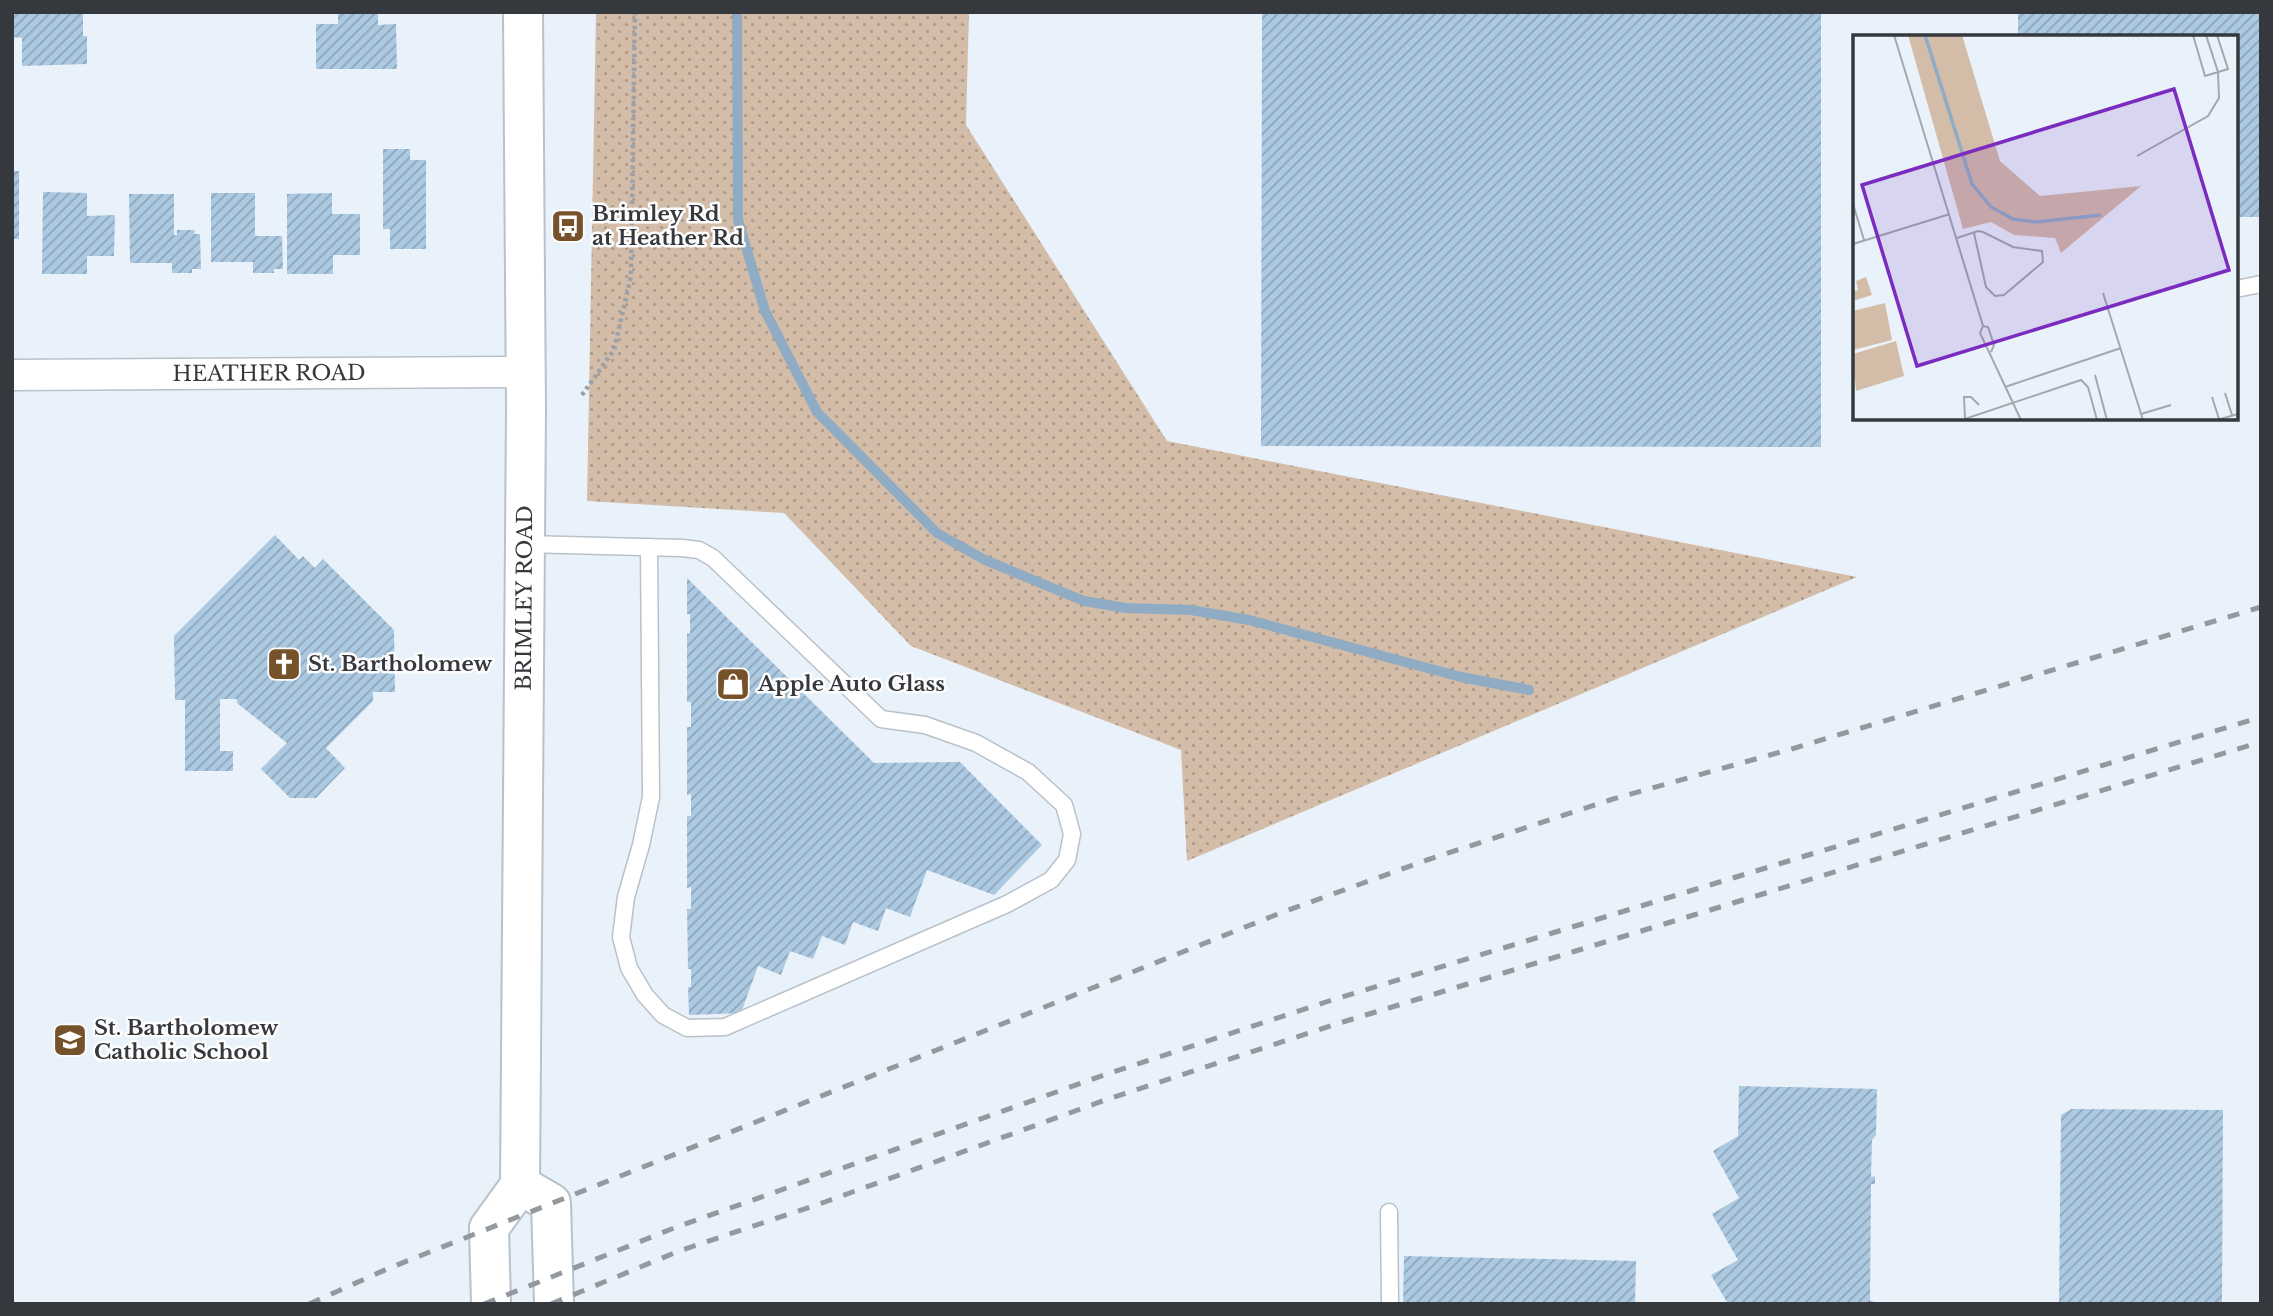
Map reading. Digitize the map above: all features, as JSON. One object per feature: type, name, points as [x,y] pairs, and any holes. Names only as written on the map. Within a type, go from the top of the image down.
[{"type":"main road","name":"BRIMLEY ROAD","points":[[520,1185],[526,372],[523,12]]},
{"type":"main road","points":[[491,1304],[489,1228],[520,1185],[551,1203],[554,1304]]},
{"type":"street","name":"HEATHER ROAD","points":[[12,375],[526,372]]},
{"type":"lane","points":[[2238,289],[2261,284]]},
{"type":"lane","points":[[525,544],[649,547],[699,550],[713,558],[881,719],[925,725],[976,743],[1028,772],[1064,805],[1072,834],[1067,860],[1051,880],[1007,904],[725,1027],[688,1028],[663,1015],[645,996],[629,968],[621,937],[626,897],[651,797],[649,547]]},
{"type":"lane","points":[[1389,1212],[1390,1304]]},
{"type":"path","points":[[582,395],[614,350],[631,276],[635,12]]},
{"type":"shaded area","points":[[596,12],[969,12],[966,125],[1167,441],[1857,577],[1187,861],[1181,750],[911,646],[784,513],[587,501]]},
{"type":"building","points":[[12,12],[83,12],[83,36],[87,36],[87,64],[22,66],[22,38],[12,37]]},
{"type":"building","points":[[338,12],[378,12],[378,25],[396,24],[397,69],[316,69],[316,24],[338,24]]},
{"type":"building","points":[[1262,12],[1821,12],[1821,447],[1261,446]]},
{"type":"building","points":[[2018,12],[2261,12],[2261,217],[2238,217],[2238,35],[2018,35]]},
{"type":"building","points":[[383,149],[410,149],[410,160],[426,160],[426,249],[390,249],[390,229],[383,229]]},
{"type":"building","points":[[12,171],[19,171],[19,239],[12,239]]},
{"type":"building","points":[[43,192],[87,193],[87,216],[115,215],[114,256],[87,256],[87,274],[42,274]]},
{"type":"building","points":[[211,193],[255,193],[255,236],[282,236],[283,269],[274,269],[274,273],[253,273],[253,262],[211,262]]},
{"type":"building","points":[[332,193],[332,214],[360,214],[360,255],[333,255],[333,274],[287,274],[287,194]]},
{"type":"building","points":[[129,194],[174,194],[174,235],[177,235],[177,230],[195,230],[194,234],[200,234],[201,269],[192,269],[192,273],[172,273],[172,263],[130,263]]},
{"type":"building","name":"St. Bartholomew","points":[[275,535],[299,560],[303,556],[315,568],[323,559],[394,630],[395,692],[373,692],[373,701],[326,748],[345,768],[316,798],[290,798],[261,769],[287,743],[237,703],[237,699],[220,699],[220,751],[233,751],[233,771],[185,771],[185,700],[175,700],[174,636]]},
{"type":"building","points":[[687,578],[874,763],[960,762],[1042,845],[994,895],[927,870],[910,917],[886,908],[878,931],[853,922],[845,945],[822,936],[813,959],[790,951],[781,975],[758,966],[741,1013],[689,1015],[688,987],[691,987],[691,969],[688,969],[687,909],[691,909],[691,887],[687,888],[687,816],[691,816],[691,794],[687,795],[687,727],[691,727],[691,702],[687,702],[687,633],[690,634],[690,614],[687,614]]},
{"type":"building","points":[[1739,1086],[1877,1089],[1876,1135],[1872,1140],[1871,1177],[1875,1176],[1875,1184],[1871,1184],[1870,1301],[1874,1304],[1728,1304],[1711,1275],[1738,1260],[1712,1214],[1739,1198],[1713,1151],[1738,1136]]},
{"type":"building","points":[[2071,1109],[2223,1110],[2222,1304],[2059,1304],[2061,1115]]},
{"type":"building","points":[[1404,1256],[1636,1261],[1635,1304],[1403,1304]]},
{"type":"waterway","points":[[737,12],[738,220],[765,311],[817,412],[937,533],[985,560],[1084,601],[1126,608],[1191,610],[1249,620],[1461,677],[1529,690]]},
{"type":"railway","points":[[309,1304],[387,1269],[1283,912],[1427,860],[1613,799],[1795,748],[2261,607]]},
{"type":"railway","points":[[484,1304],[674,1228],[1107,1074],[1326,1002],[2261,717]]},
{"type":"railway","points":[[551,1304],[679,1251],[825,1202],[1108,1099],[1333,1025],[2261,742]]},
{"type":"place","name":"Brimley Rd at Heather Rd","points":[[568,226]]},
{"type":"place","name":"St. Bartholomew","points":[[284,664]]},
{"type":"place","name":"Apple Auto Glass","points":[[733,684]]},
{"type":"place","name":"St. Bartholomew Catholic School","points":[[70,1040]]}]
